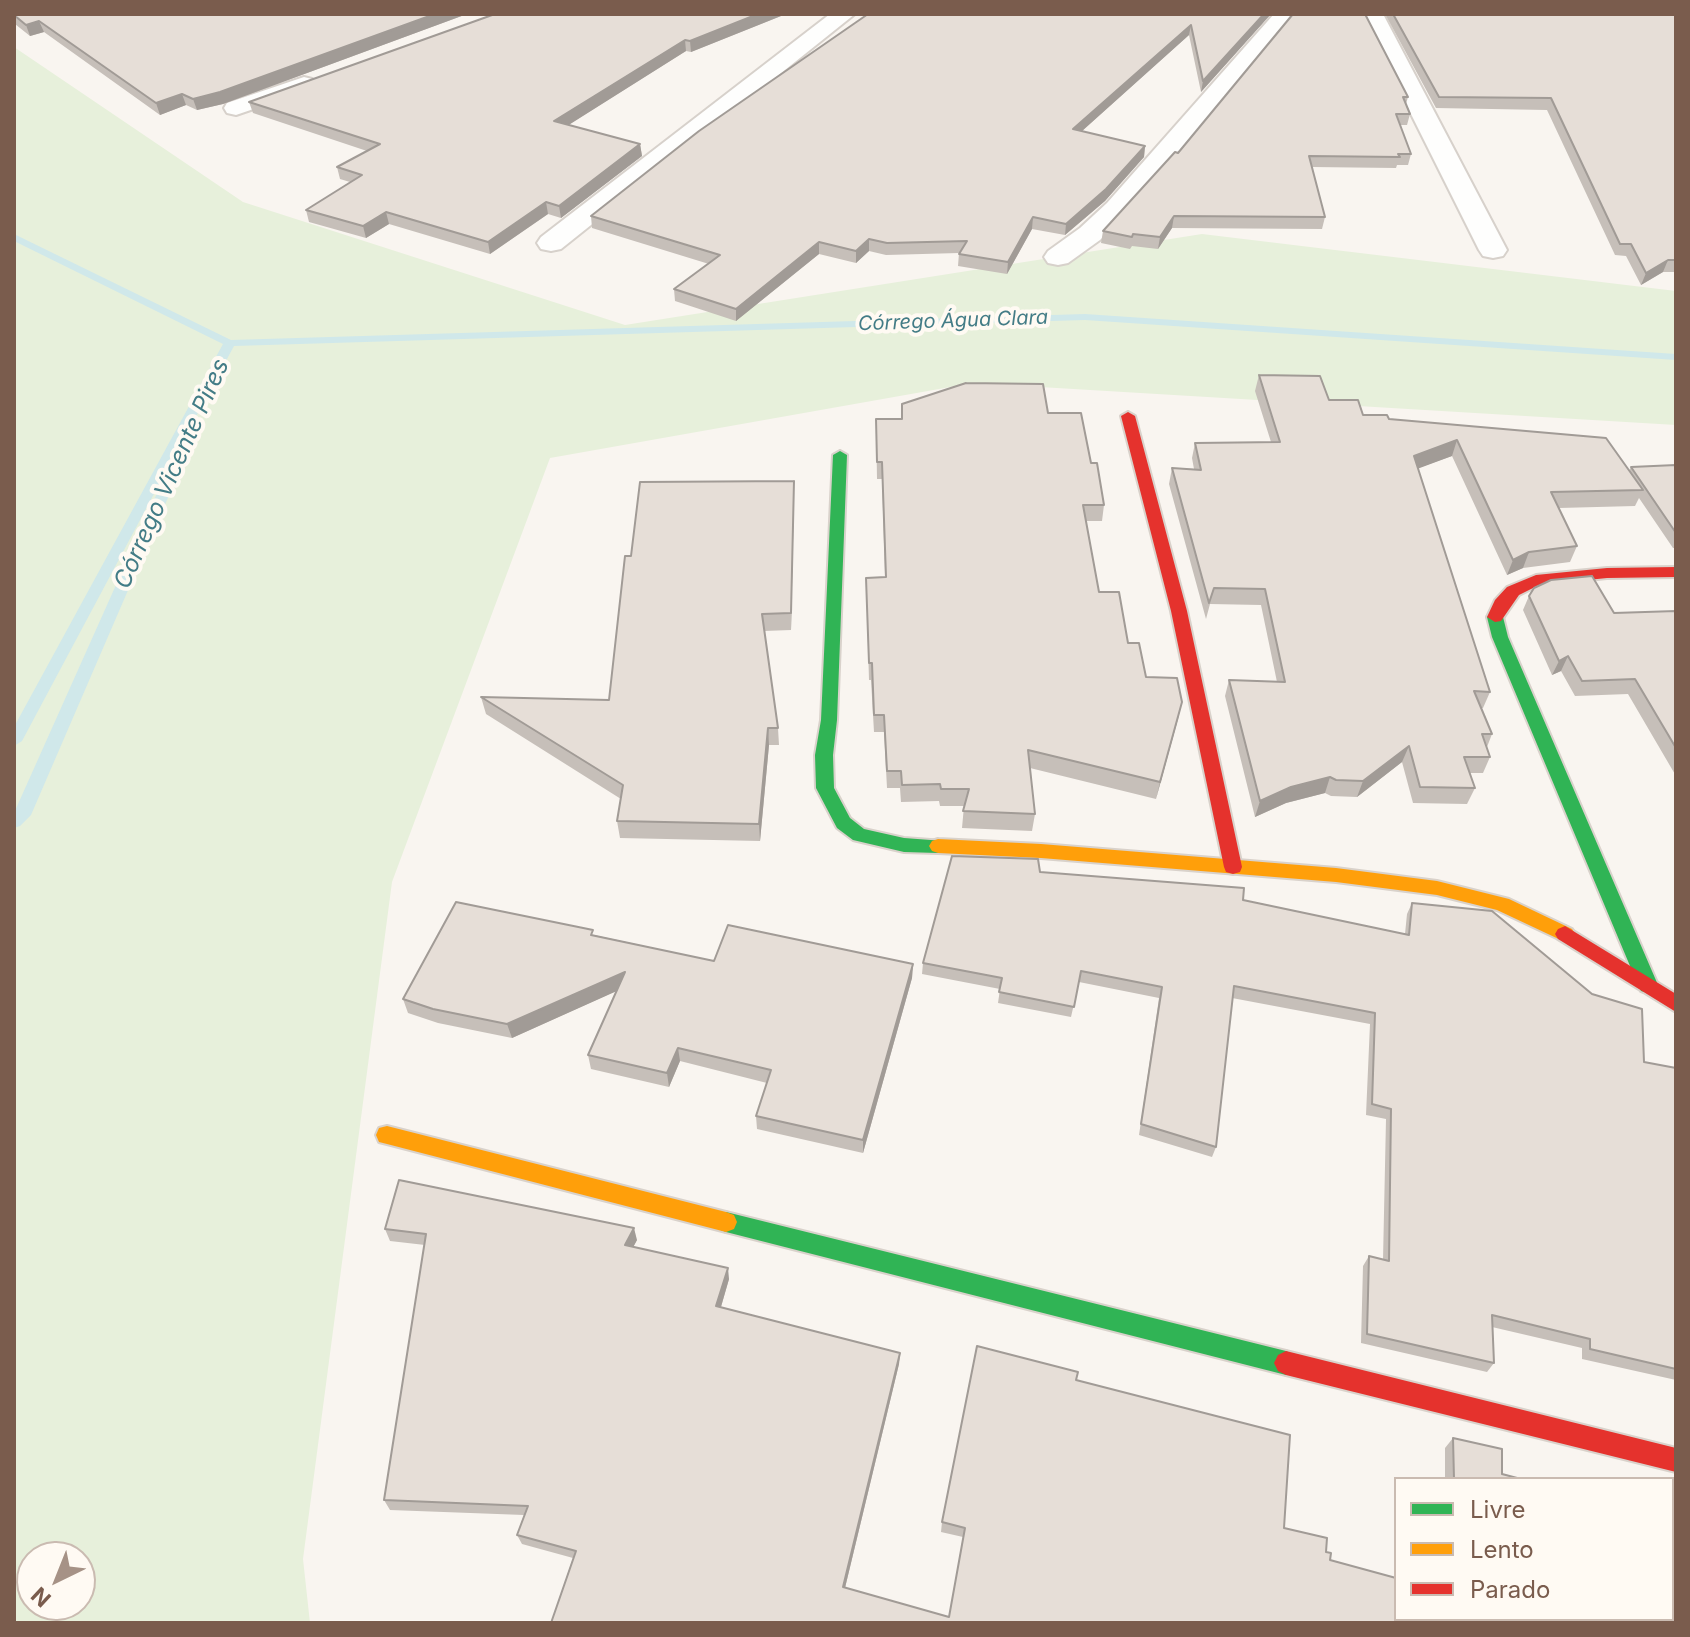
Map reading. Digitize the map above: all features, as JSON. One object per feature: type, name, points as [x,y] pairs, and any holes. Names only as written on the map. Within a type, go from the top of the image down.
[{"type":"street","points":[[551,243],[844,14]]},
{"type":"street","points":[[1058,257],[1090,234],[1116,209],[1286,14]]},
{"type":"street","points":[[1372,14],[1493,250]]},
{"type":"street","points":[[236,108],[325,76]]},
{"type":"street","points":[[1128,416],[1179,611],[1233,867]]},
{"type":"street","points":[[840,455],[829,720],[824,755],[825,788],[843,823],[859,835],[904,845],[1041,851],[1336,875],[1437,888],[1502,904],[1583,943],[1676,1004]]},
{"type":"street","points":[[1648,985],[1500,637],[1495,618],[1501,604],[1513,591],[1536,580],[1607,573],[1676,572]]},
{"type":"street","points":[[387,1135],[848,1254],[1676,1460]]},
{"type":"green space","points":[[14,47],[243,202],[625,325],[1202,234],[1676,291],[1676,425],[973,383],[550,458],[392,882],[303,1559],[310,1623],[14,1623]]},
{"type":"building","points":[[14,14],[435,14],[220,92],[193,99],[182,94],[156,103],[39,21],[26,25]]},
{"type":"building","points":[[495,14],[758,14],[690,41],[685,40],[554,121],[640,144],[559,206],[546,202],[488,242],[386,212],[363,226],[306,210],[362,175],[337,167],[380,144],[249,102]]},
{"type":"building","points":[[868,14],[1264,14],[1203,81],[1191,25],[1073,129],[1145,146],[1106,189],[1066,224],[1033,217],[1008,262],[959,254],[967,241],[887,243],[869,239],[856,251],[819,242],[736,309],[674,289],[720,255],[591,216],[699,131]]},
{"type":"building","points":[[1293,14],[1365,14],[1408,97],[1403,97],[1410,114],[1396,114],[1411,154],[1398,154],[1400,157],[1309,156],[1325,217],[1174,216],[1160,237],[1133,234],[1132,237],[1103,231],[1175,152],[1178,153]]},
{"type":"building","points":[[1393,14],[1676,14],[1676,260],[1668,260],[1646,273],[1631,244],[1620,244],[1551,98],[1439,97]]},
{"type":"building","points":[[1259,375],[1320,376],[1329,400],[1358,400],[1363,415],[1606,438],[1643,490],[1551,492],[1577,546],[1529,552],[1513,560],[1457,440],[1414,456],[1490,692],[1474,691],[1492,734],[1482,734],[1490,757],[1464,757],[1475,788],[1420,787],[1409,746],[1363,781],[1330,777],[1291,787],[1260,801],[1229,680],[1285,682],[1265,589],[1214,588],[1209,603],[1172,468],[1201,470],[1195,443],[1280,442]]},
{"type":"building","points":[[966,383],[1043,384],[1048,413],[1081,413],[1091,463],[1097,463],[1104,505],[1083,505],[1099,592],[1119,592],[1128,643],[1139,643],[1146,677],[1177,678],[1182,702],[1160,782],[1028,750],[1035,814],[963,811],[969,789],[941,789],[940,784],[902,785],[901,771],[887,771],[884,715],[874,715],[866,578],[886,577],[882,462],[877,462],[876,419],[902,419],[902,404]]},
{"type":"building","points":[[1676,465],[1676,533],[1631,467]]},
{"type":"building","points":[[794,481],[791,613],[762,614],[778,728],[768,728],[759,824],[617,821],[623,785],[481,697],[609,700],[625,556],[631,556],[640,482]]},
{"type":"building","points":[[1592,576],[1614,613],[1676,611],[1676,748],[1635,679],[1582,681],[1568,656],[1559,661],[1529,596],[1534,588],[1551,580]]},
{"type":"building","points":[[952,856],[1038,859],[1040,872],[1244,888],[1243,900],[1409,935],[1412,903],[1492,911],[1592,994],[1642,1009],[1644,1062],[1676,1068],[1676,1369],[1590,1349],[1590,1339],[1492,1315],[1494,1363],[1367,1334],[1369,1256],[1389,1261],[1391,1109],[1372,1104],[1375,1013],[1234,986],[1216,1147],[1141,1124],[1162,987],[1081,971],[1074,1007],[999,992],[1002,978],[923,963]]},
{"type":"building","points":[[456,902],[593,930],[591,935],[714,961],[728,925],[913,964],[863,1140],[756,1116],[771,1070],[678,1048],[667,1073],[588,1055],[625,972],[507,1024],[433,1009],[403,999]]},
{"type":"building","points":[[399,1180],[634,1228],[625,1245],[728,1268],[716,1306],[900,1353],[843,1587],[949,1617],[965,1528],[942,1522],[977,1346],[1078,1372],[1076,1380],[1290,1435],[1284,1528],[1327,1538],[1326,1552],[1331,1553],[1330,1560],[1394,1577],[1394,1621],[1674,1621],[1676,1503],[1676,1623],[551,1623],[576,1551],[517,1535],[528,1506],[384,1500],[426,1234],[385,1229]]},
{"type":"building","points":[[1453,1438],[1502,1449],[1502,1474],[1513,1477],[1454,1477]]},
{"type":"waterway","name":"Córrego Vicente Pires","points":[[14,237],[229,343]]},
{"type":"waterway","name":"Córrego Água Clara","points":[[229,343],[1085,317],[1676,357]]},
{"type":"waterway","points":[[14,741],[229,343]]},
{"type":"waterway","name":"Córrego Vicente Pires","points":[[226,351],[229,343]]},
{"type":"waterway","name":"Córrego Vicente Pires","points":[[14,822],[23,815],[183,449]]},
{"type":"traffic: fast","points":[[840,455],[829,720],[824,755],[825,788],[843,823],[859,835],[904,845],[938,846]]},
{"type":"traffic: fast","points":[[1495,617],[1500,637],[1648,985]]},
{"type":"traffic: fast","points":[[726,1222],[1286,1363]]},
{"type":"traffic: slow","points":[[938,846],[1041,851],[1336,875],[1437,888],[1502,904],[1565,934]]},
{"type":"traffic: slow","points":[[387,1135],[726,1222]]},
{"type":"traffic: jam","points":[[1128,416],[1179,611],[1233,867]]},
{"type":"traffic: jam","points":[[1495,617],[1501,604],[1513,591],[1536,580],[1607,573],[1676,572]]},
{"type":"traffic: jam","points":[[1565,934],[1676,1004]]},
{"type":"traffic: jam","points":[[1286,1363],[1676,1460]]}]
